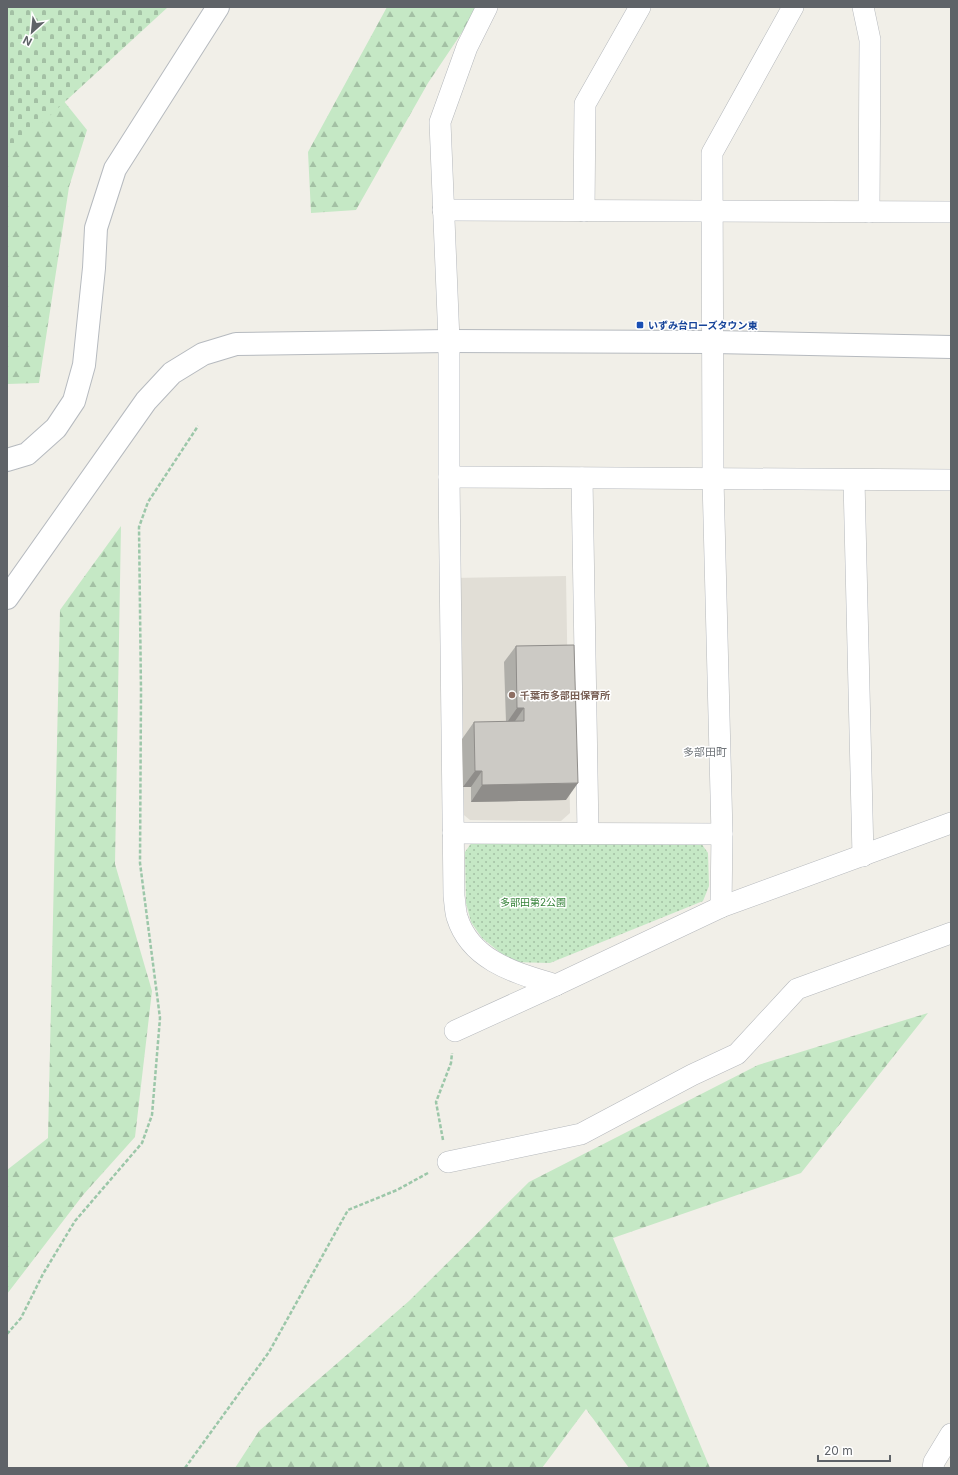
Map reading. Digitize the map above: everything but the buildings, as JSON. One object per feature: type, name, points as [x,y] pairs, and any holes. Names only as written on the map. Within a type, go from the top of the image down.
[{"type":"street","points":[[7,460],[27,454],[45,439],[56,428],[74,401],[84,365],[94,268],[96,228],[115,169],[218,7]]},
{"type":"street","points":[[487,7],[467,47],[440,122],[450,341],[448,477],[454,896],[456,916],[466,937],[482,954],[501,967],[556,985]]},
{"type":"street","points":[[584,210],[585,104],[640,7]]},
{"type":"street","points":[[721,907],[722,834],[713,479],[712,153],[793,7]]},
{"type":"street","points":[[863,7],[870,40],[869,212]]},
{"type":"street","points":[[443,210],[951,212]]},
{"type":"street","points":[[7,598],[146,401],[172,373],[202,354],[236,344],[450,341],[713,342],[951,347]]},
{"type":"street","points":[[448,477],[951,480]]},
{"type":"street","points":[[582,478],[588,833]]},
{"type":"street","points":[[854,480],[863,856]]},
{"type":"street","points":[[455,1032],[721,907],[951,823]]},
{"type":"street","points":[[453,833],[722,834]]},
{"type":"street","points":[[448,1162],[581,1134],[692,1075],[737,1054],[797,988],[951,933]]},
{"type":"street","points":[[933,1468],[934,1462],[951,1434]]},
{"type":"path","points":[[7,1334],[21,1318],[43,1274],[75,1221],[142,1144],[152,1115],[160,1018],[140,863],[141,692],[139,527],[148,502],[198,426]]},
{"type":"path","points":[[185,1468],[270,1352],[348,1210],[397,1190],[448,1162],[436,1102],[451,1063],[455,1032]]},
{"type":"shaded area","name":"千葉市多部田保育所","points":[[566,576],[570,813],[561,821],[470,820],[459,811],[452,578]]},
{"type":"green space","points":[[7,7],[168,7],[7,155]]},
{"type":"green space","points":[[387,7],[479,7],[428,83],[356,210],[311,213],[308,152]]},
{"type":"green space","points":[[7,30],[87,130],[69,187],[39,383],[7,384]]},
{"type":"green space","points":[[121,526],[115,864],[152,991],[135,1137],[83,1195],[7,1294],[7,1170],[48,1138],[60,610]]},
{"type":"green space","name":"多部田第2公園","points":[[472,842],[701,843],[708,853],[709,886],[703,901],[550,963],[512,962],[482,938],[471,922],[466,903],[465,852]]},
{"type":"green space","points":[[928,1013],[801,1173],[613,1238],[710,1468],[629,1468],[586,1409],[542,1468],[235,1468],[259,1431],[409,1301],[529,1182],[758,1065]]},
{"type":"place","name":"いずみ台ローズタウン東","points":[[640,325]]},
{"type":"place","name":"千葉市多部田保育所","points":[[512,695]]},
{"type":"district","name":"多部田町","points":[[705,752]]}]
